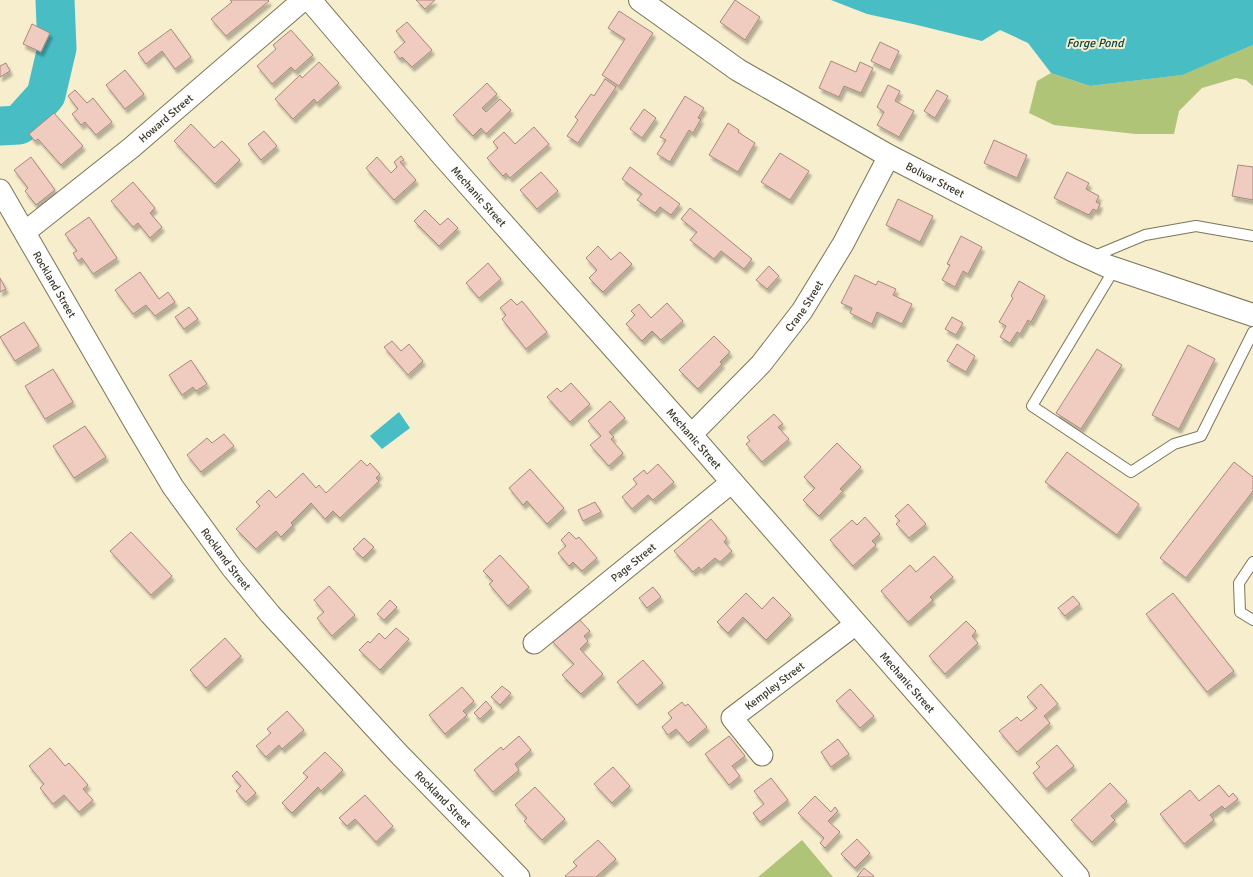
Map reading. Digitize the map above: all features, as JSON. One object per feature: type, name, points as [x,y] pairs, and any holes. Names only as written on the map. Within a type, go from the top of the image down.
[{"type":"street","name":"Howard Street","points":[[25,232],[131,148],[303,0]]},
{"type":"street","name":"Mechanic Street","points":[[310,0],[442,155],[691,435],[1078,877]]},
{"type":"street","name":"Bolivar Street","points":[[640,0],[738,70],[889,156],[1090,258],[1253,315]]},
{"type":"street","name":"Crane Street","points":[[691,435],[761,364],[802,311],[843,244],[889,156]]},
{"type":"street","name":"Rockland Street","points":[[0,190],[173,487],[232,568],[270,614],[398,753],[519,877]]},
{"type":"street","name":"Page Street","points":[[534,643],[732,482]]},
{"type":"street","name":"Kempley Street","points":[[762,755],[732,718],[856,624]]},
{"type":"lane","points":[[1090,258],[1145,235],[1196,226],[1253,236]]},
{"type":"lane","points":[[1115,268],[1032,406],[1132,472],[1174,444],[1201,436],[1253,332]]},
{"type":"lane","points":[[1253,562],[1239,583],[1240,612],[1253,620]]},
{"type":"green space","points":[[1253,45],[1253,86],[1246,80],[1236,78],[1202,88],[1179,111],[1174,134],[1136,134],[1054,125],[1029,113],[1037,81],[1051,73],[1090,86],[1181,75]]},
{"type":"green space","points":[[802,840],[833,877],[758,877]]},
{"type":"water","name":"Forge Pond","points":[[831,0],[1253,0],[1253,45],[1182,75],[1090,86],[1051,73],[1028,43],[1000,30],[982,41],[867,14]]},
{"type":"water","points":[[399,412],[410,428],[382,449],[370,436]]},
{"type":"building","points":[[230,0],[269,1],[226,36],[211,19],[232,2]]},
{"type":"building","points":[[416,0],[435,0],[425,9]]},
{"type":"building","points":[[735,0],[760,17],[745,40],[720,22]]},
{"type":"building","points":[[619,11],[653,33],[619,86],[602,75],[625,39],[608,28]]},
{"type":"building","points":[[407,22],[432,50],[412,67],[402,57],[400,59],[394,52],[405,42],[396,31]]},
{"type":"building","points":[[32,24],[50,33],[41,52],[23,44]]},
{"type":"building","points":[[171,29],[191,57],[175,69],[162,51],[146,64],[138,53]]},
{"type":"building","points":[[291,30],[313,55],[295,71],[291,67],[272,84],[257,66],[276,49],[273,45]]},
{"type":"building","points":[[880,42],[899,51],[890,70],[871,61]]},
{"type":"building","points":[[831,61],[856,72],[860,62],[873,68],[861,93],[844,86],[839,97],[819,88]]},
{"type":"building","points":[[319,62],[339,83],[317,103],[314,99],[293,119],[275,99],[300,75],[302,78]]},
{"type":"building","points":[[6,63],[10,71],[0,77],[0,66]]},
{"type":"building","points":[[125,70],[144,94],[125,109],[106,85]]},
{"type":"building","points":[[605,79],[616,87],[578,143],[567,136],[578,120],[575,117],[591,94],[594,96]]},
{"type":"building","points":[[487,83],[497,94],[482,108],[486,112],[500,99],[511,110],[486,134],[481,128],[473,136],[453,115]]},
{"type":"building","points":[[888,85],[900,91],[895,101],[914,111],[899,137],[877,125],[884,112],[877,107]]},
{"type":"building","points":[[75,90],[87,103],[93,98],[112,122],[96,135],[85,122],[81,125],[72,114],[78,109],[68,96]]},
{"type":"building","points":[[937,90],[948,96],[935,118],[924,111]]},
{"type":"building","points":[[685,96],[704,108],[698,118],[701,119],[693,133],[689,130],[670,162],[657,154],[666,140],[660,137]]},
{"type":"building","points":[[644,109],[656,118],[642,138],[630,129]]},
{"type":"building","points":[[54,113],[83,146],[61,165],[38,139],[35,141],[29,134]]},
{"type":"building","points":[[728,123],[739,130],[738,132],[755,143],[738,172],[709,155]]},
{"type":"building","points":[[191,124],[214,148],[222,141],[240,160],[215,184],[174,141]]},
{"type":"building","points":[[534,127],[549,144],[510,178],[506,173],[503,176],[487,158],[498,148],[493,142],[504,132],[515,144]]},
{"type":"building","points":[[264,131],[277,146],[261,160],[248,144]]},
{"type":"building","points":[[994,140],[1027,155],[1017,178],[984,163]]},
{"type":"building","points":[[780,153],[809,171],[790,200],[761,182]]},
{"type":"building","points":[[401,156],[404,160],[400,162],[416,180],[394,200],[366,168],[377,157],[391,173],[397,167],[394,162]]},
{"type":"building","points":[[31,157],[55,190],[36,205],[25,191],[28,188],[14,170]]},
{"type":"building","points":[[1238,165],[1253,167],[1253,200],[1232,196]]},
{"type":"building","points":[[630,167],[680,204],[671,215],[660,207],[655,213],[637,200],[642,194],[622,179]]},
{"type":"building","points":[[541,172],[558,191],[537,209],[520,190]]},
{"type":"building","points":[[1067,172],[1089,183],[1086,189],[1099,196],[1096,202],[1100,204],[1097,211],[1093,209],[1089,215],[1054,198]]},
{"type":"building","points":[[133,182],[155,208],[150,213],[162,227],[150,238],[138,223],[133,227],[111,201]]},
{"type":"building","points":[[898,199],[933,216],[920,242],[886,225]]},
{"type":"building","points":[[690,208],[752,259],[744,269],[721,251],[714,259],[690,240],[697,232],[681,219]]},
{"type":"building","points":[[425,210],[440,225],[448,218],[458,228],[439,246],[414,221]]},
{"type":"building","points":[[89,217],[117,258],[93,274],[82,258],[78,261],[73,253],[77,251],[65,234]]},
{"type":"building","points":[[961,236],[982,247],[968,274],[963,271],[955,287],[942,280],[950,265],[947,264]]},
{"type":"building","points":[[598,246],[611,260],[620,252],[632,264],[603,292],[589,278],[597,270],[586,258]]},
{"type":"building","points":[[488,263],[501,279],[479,298],[466,283]]},
{"type":"building","points":[[769,266],[779,276],[767,289],[756,280]]},
{"type":"building","points":[[140,272],[159,299],[168,292],[175,302],[155,316],[146,305],[133,314],[115,290]]},
{"type":"building","points":[[855,275],[876,285],[878,281],[896,289],[893,295],[912,304],[902,324],[877,312],[872,324],[850,313],[852,308],[841,303]]},
{"type":"building","points":[[0,278],[6,289],[0,292]]},
{"type":"building","points":[[1019,281],[1045,296],[1031,322],[1028,320],[1020,334],[1017,332],[1010,343],[1000,337],[1006,326],[999,322],[1013,298],[1011,296]]},
{"type":"building","points":[[511,299],[517,305],[522,301],[547,332],[526,349],[502,319],[506,315],[500,308]]},
{"type":"building","points":[[667,303],[683,321],[661,340],[652,331],[642,341],[626,324],[635,315],[631,311],[639,304],[651,318]]},
{"type":"building","points":[[189,307],[198,319],[184,329],[175,317]]},
{"type":"building","points":[[952,317],[963,323],[956,335],[945,329]]},
{"type":"building","points":[[24,322],[39,346],[15,361],[0,337]]},
{"type":"building","points":[[714,336],[730,352],[720,362],[722,364],[698,389],[679,370]]},
{"type":"building","points":[[392,341],[401,351],[409,344],[423,361],[408,375],[384,347]]},
{"type":"building","points":[[957,344],[975,356],[966,372],[947,361]]},
{"type":"building","points":[[1188,345],[1215,359],[1179,429],[1152,415]]},
{"type":"building","points":[[1097,349],[1122,365],[1081,429],[1056,413]]},
{"type":"building","points":[[191,360],[207,384],[196,391],[193,387],[182,395],[169,375]]},
{"type":"building","points":[[53,369],[73,402],[45,419],[25,386]]},
{"type":"building","points":[[571,383],[590,404],[570,422],[547,397],[557,388],[561,392]]},
{"type":"building","points":[[610,401],[625,418],[609,432],[614,437],[611,439],[623,453],[609,466],[590,445],[601,436],[588,421]]},
{"type":"building","points":[[774,414],[783,424],[778,427],[789,439],[762,462],[746,444],[750,441],[747,437]]},
{"type":"building","points":[[85,426],[106,457],[74,478],[53,446]]},
{"type":"building","points":[[224,434],[234,446],[201,472],[187,455],[207,438],[212,443]]},
{"type":"building","points":[[837,443],[861,467],[840,489],[843,491],[819,516],[803,500],[815,488],[804,477]]},
{"type":"building","points":[[1067,452],[1139,504],[1117,535],[1045,482]]},
{"type":"building","points":[[361,460],[367,466],[370,463],[380,474],[376,478],[379,481],[340,518],[333,511],[325,519],[311,503],[291,523],[293,525],[281,537],[276,531],[256,549],[236,529],[260,506],[256,502],[269,490],[276,498],[303,473],[316,488],[319,485],[326,493]]},
{"type":"building","points":[[1234,462],[1253,477],[1253,491],[1186,578],[1160,558]]},
{"type":"building","points":[[658,464],[674,482],[653,500],[648,495],[632,509],[622,497],[637,484],[633,479],[644,470],[647,474]]},
{"type":"building","points":[[530,469],[564,508],[547,524],[527,501],[523,505],[509,488]]},
{"type":"building","points":[[595,502],[601,512],[583,521],[578,510]]},
{"type":"building","points":[[908,504],[926,524],[909,538],[896,524],[900,521],[895,516]]},
{"type":"building","points":[[865,517],[880,534],[872,541],[876,545],[853,566],[830,540],[852,520],[857,525]]},
{"type":"building","points":[[711,519],[727,538],[724,542],[732,551],[720,562],[715,558],[701,570],[699,567],[693,572],[674,551]]},
{"type":"building","points":[[131,532],[172,576],[151,595],[110,551]]},
{"type":"building","points":[[569,532],[576,539],[579,537],[597,558],[582,571],[573,562],[569,566],[558,553],[566,546],[561,540]]},
{"type":"building","points":[[364,538],[374,547],[363,558],[353,549]]},
{"type":"building","points":[[500,555],[529,587],[508,606],[489,584],[493,581],[483,571]]},
{"type":"building","points":[[934,556],[953,577],[930,597],[933,600],[908,622],[881,591],[910,565],[916,572]]},
{"type":"building","points":[[329,586],[355,615],[332,636],[317,618],[324,612],[314,600]]},
{"type":"building","points":[[653,587],[661,597],[647,608],[639,598]]},
{"type":"building","points":[[746,593],[762,609],[773,597],[791,615],[766,640],[743,617],[728,633],[717,622]]},
{"type":"building","points":[[1173,593],[1234,671],[1207,692],[1146,614]]},
{"type":"building","points":[[1073,596],[1080,604],[1065,616],[1058,608]]},
{"type":"building","points":[[390,600],[397,607],[384,620],[377,614]]},
{"type":"building","points":[[576,616],[590,631],[584,636],[588,641],[580,649],[603,674],[581,694],[562,675],[574,664],[551,640]]},
{"type":"building","points":[[966,621],[976,631],[972,636],[978,643],[945,674],[929,656]]},
{"type":"building","points":[[396,628],[409,639],[380,670],[359,650],[368,641],[370,643],[379,633],[385,639]]},
{"type":"building","points":[[225,638],[241,656],[206,688],[190,670]]},
{"type":"building","points":[[643,660],[663,683],[637,705],[617,682]]},
{"type":"building","points":[[1041,684],[1058,704],[1044,716],[1050,723],[1017,752],[999,731],[1017,717],[1021,721],[1037,708],[1027,697]]},
{"type":"building","points":[[502,686],[511,693],[500,705],[491,697]]},
{"type":"building","points":[[462,687],[474,701],[463,711],[467,715],[445,734],[429,715]]},
{"type":"building","points":[[850,689],[874,716],[860,728],[836,701]]},
{"type":"building","points":[[486,701],[492,708],[480,719],[474,713]]},
{"type":"building","points":[[682,702],[685,706],[688,704],[707,727],[688,743],[676,729],[668,735],[662,727],[672,718],[668,713]]},
{"type":"building","points":[[287,711],[304,730],[282,749],[279,745],[266,757],[256,746],[271,733],[267,729]]},
{"type":"building","points":[[519,736],[531,750],[515,764],[519,770],[493,792],[474,770],[501,747],[503,750]]},
{"type":"building","points":[[729,736],[745,756],[732,766],[740,776],[729,785],[705,754]]},
{"type":"building","points":[[838,739],[849,754],[831,767],[821,752]]},
{"type":"building","points":[[1057,745],[1074,766],[1046,789],[1033,773],[1040,767],[1036,763]]},
{"type":"building","points":[[50,748],[65,766],[69,763],[88,785],[83,789],[93,800],[79,812],[64,795],[53,804],[40,788],[44,784],[29,766]]},
{"type":"building","points":[[325,752],[343,770],[321,791],[318,787],[292,813],[282,803],[308,777],[303,773]]},
{"type":"building","points":[[613,767],[630,786],[612,803],[594,784]]},
{"type":"building","points":[[237,771],[256,793],[246,802],[236,791],[241,786],[232,776]]},
{"type":"building","points":[[771,778],[788,800],[760,822],[753,813],[764,804],[754,791]]},
{"type":"building","points":[[1110,783],[1127,801],[1111,816],[1115,820],[1092,842],[1071,820]]},
{"type":"building","points":[[1219,785],[1229,797],[1233,793],[1238,799],[1225,809],[1222,806],[1210,815],[1214,820],[1184,844],[1160,814],[1190,790],[1199,801]]},
{"type":"building","points":[[535,787],[565,819],[542,840],[524,821],[527,818],[515,805]]},
{"type":"building","points":[[365,795],[393,826],[376,842],[355,819],[347,826],[339,818]]},
{"type":"building","points":[[815,796],[831,812],[835,807],[838,811],[828,821],[840,832],[825,848],[820,843],[824,838],[798,813]]},
{"type":"building","points":[[857,839],[870,853],[855,868],[841,854]]},
{"type":"building","points":[[598,840],[616,859],[596,877],[566,877],[565,876],[577,866],[573,862]]},
{"type":"building","points":[[864,868],[874,876],[857,877]]},
{"type":"waterway","points":[[0,126],[19,125],[46,95],[57,48],[55,0]]}]
